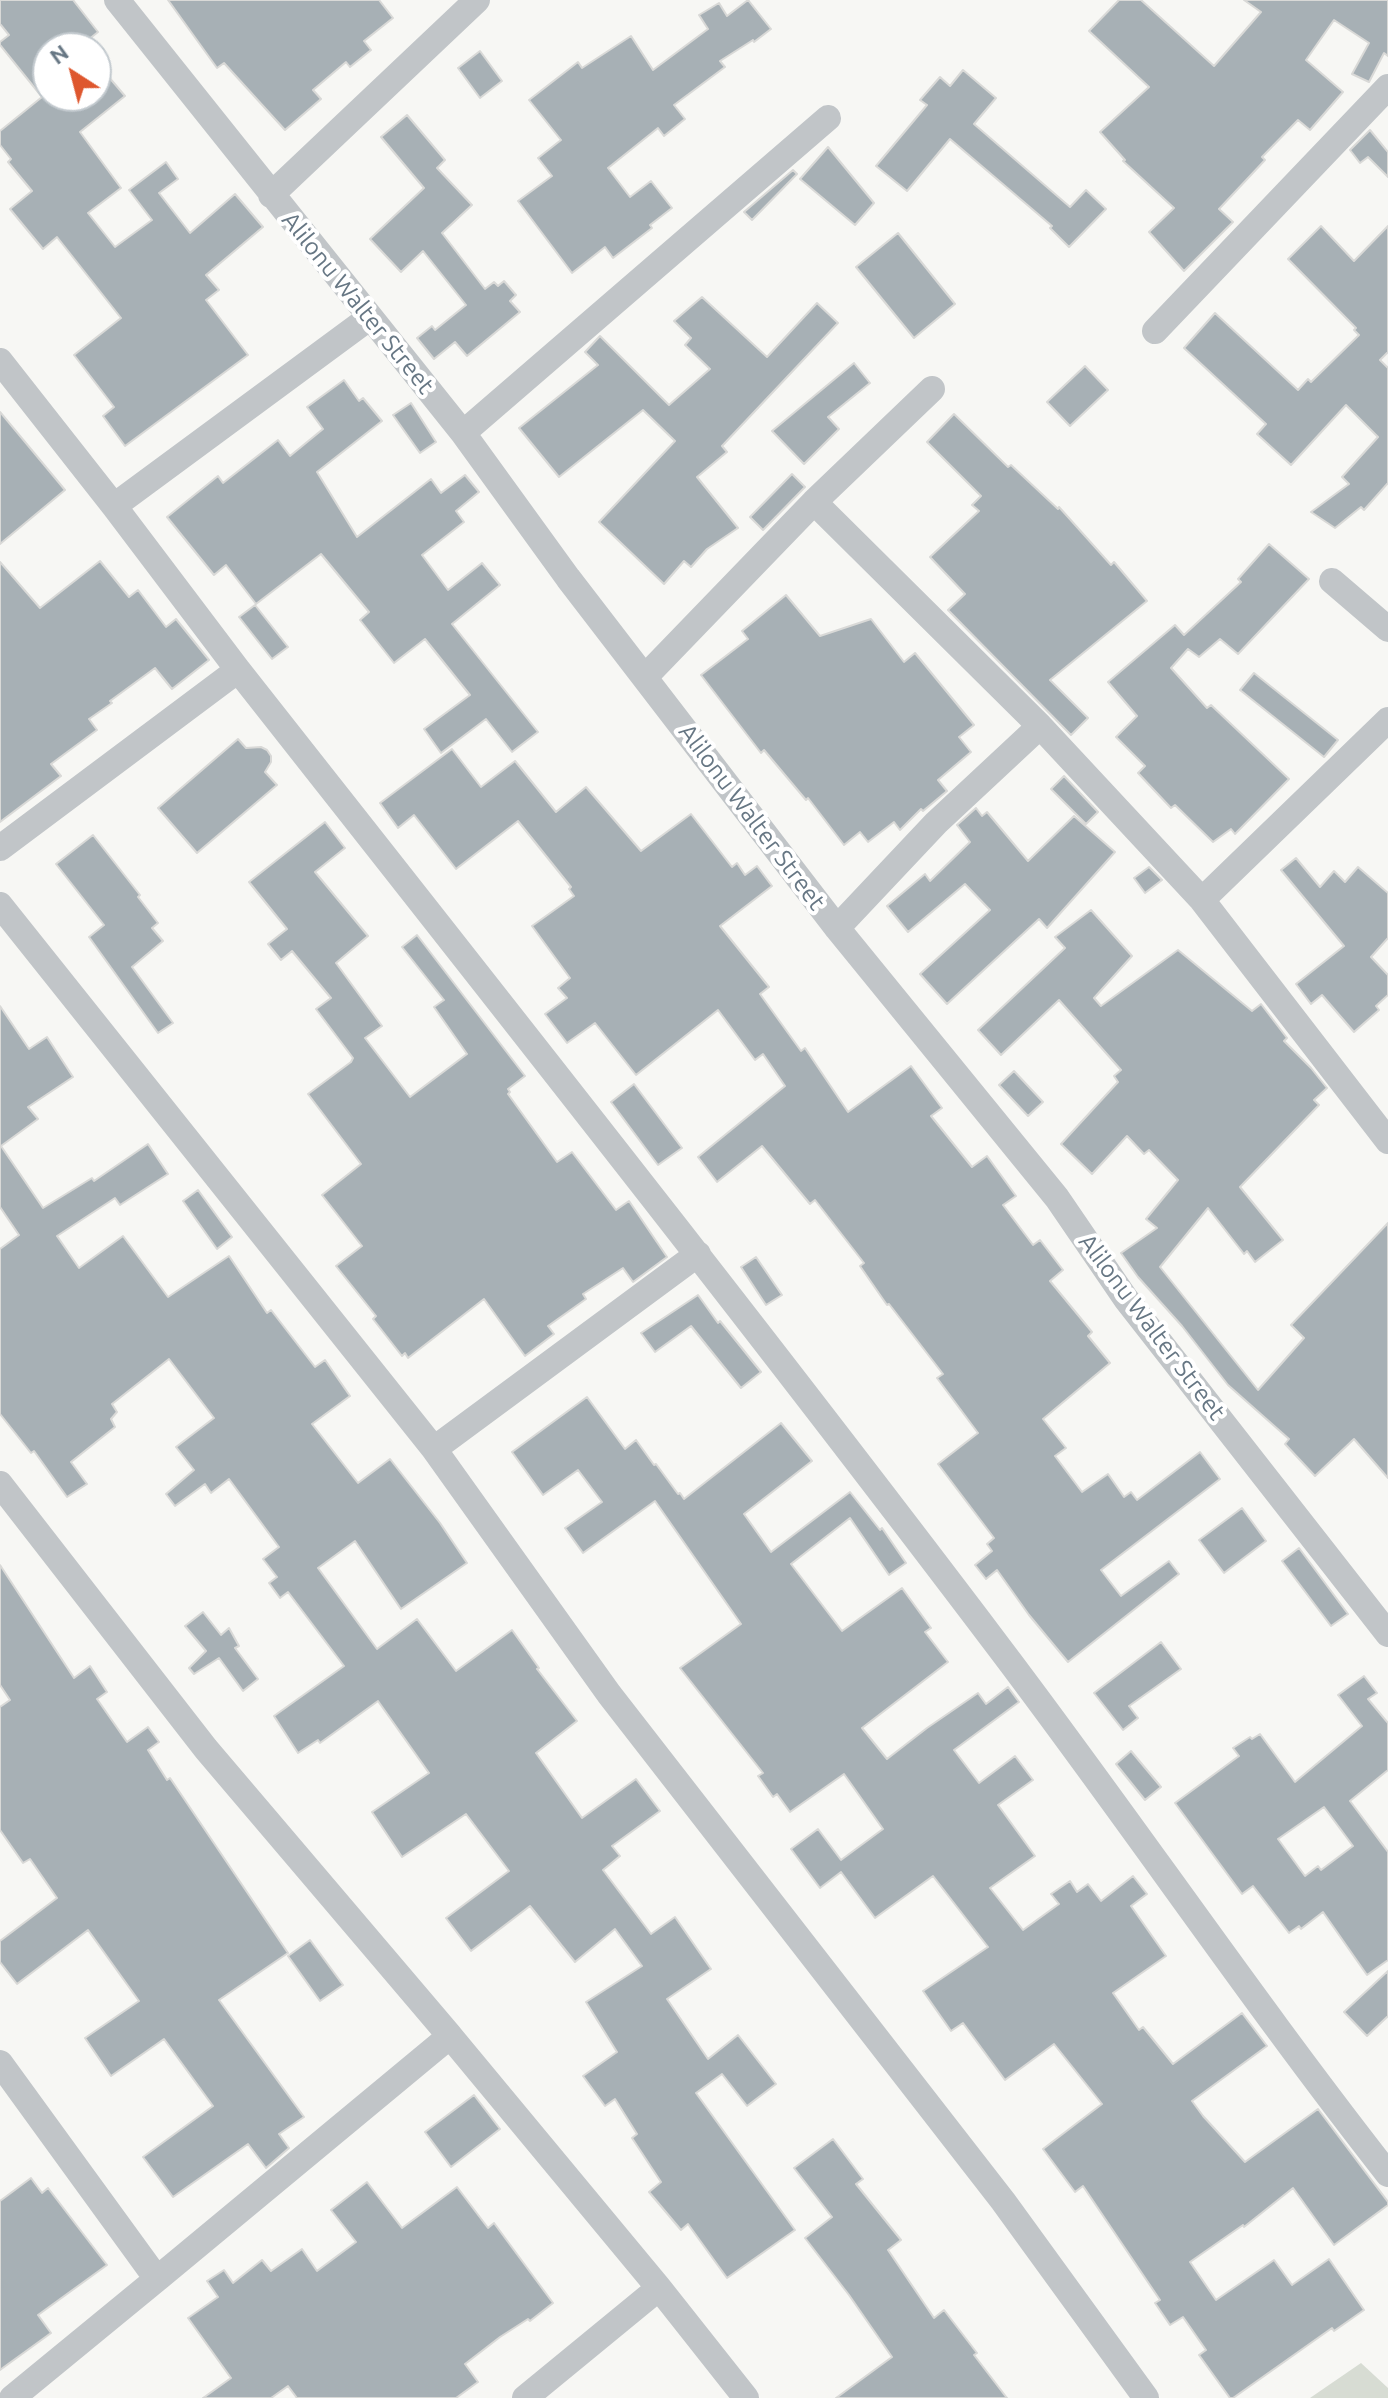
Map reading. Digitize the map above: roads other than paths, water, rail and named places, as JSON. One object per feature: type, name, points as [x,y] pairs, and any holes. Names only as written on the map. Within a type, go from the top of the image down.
[{"type":"street","name":"Alilonu Walter Street","points":[[117,0],[463,433],[568,578],[837,928],[1057,1198],[1126,1299],[1388,1634]]},
{"type":"street","points":[[271,195],[477,0]]},
{"type":"street","points":[[1155,331],[1388,87]]},
{"type":"street","points":[[463,433],[828,118]]},
{"type":"street","points":[[114,506],[369,318]]},
{"type":"street","points":[[0,361],[238,670],[698,1254],[1000,1648],[1388,2174]]},
{"type":"street","points":[[645,677],[814,502],[932,389]]},
{"type":"street","points":[[814,502],[1040,726],[1202,900],[1387,1138]]},
{"type":"street","points":[[1332,581],[1388,629]]},
{"type":"street","points":[[0,848],[238,670]]},
{"type":"street","points":[[1202,900],[1388,720]]},
{"type":"street","points":[[837,928],[936,823],[1040,726]]},
{"type":"street","points":[[0,905],[434,1449],[609,1694],[1003,2201],[1146,2398]]},
{"type":"street","points":[[434,1449],[698,1254]]},
{"type":"street","points":[[0,1484],[206,1749],[450,2036],[746,2398]]},
{"type":"street","points":[[12,2398],[450,2036]]},
{"type":"street","points":[[0,2063],[157,2279]]},
{"type":"street","points":[[525,2398],[659,2288]]}]
